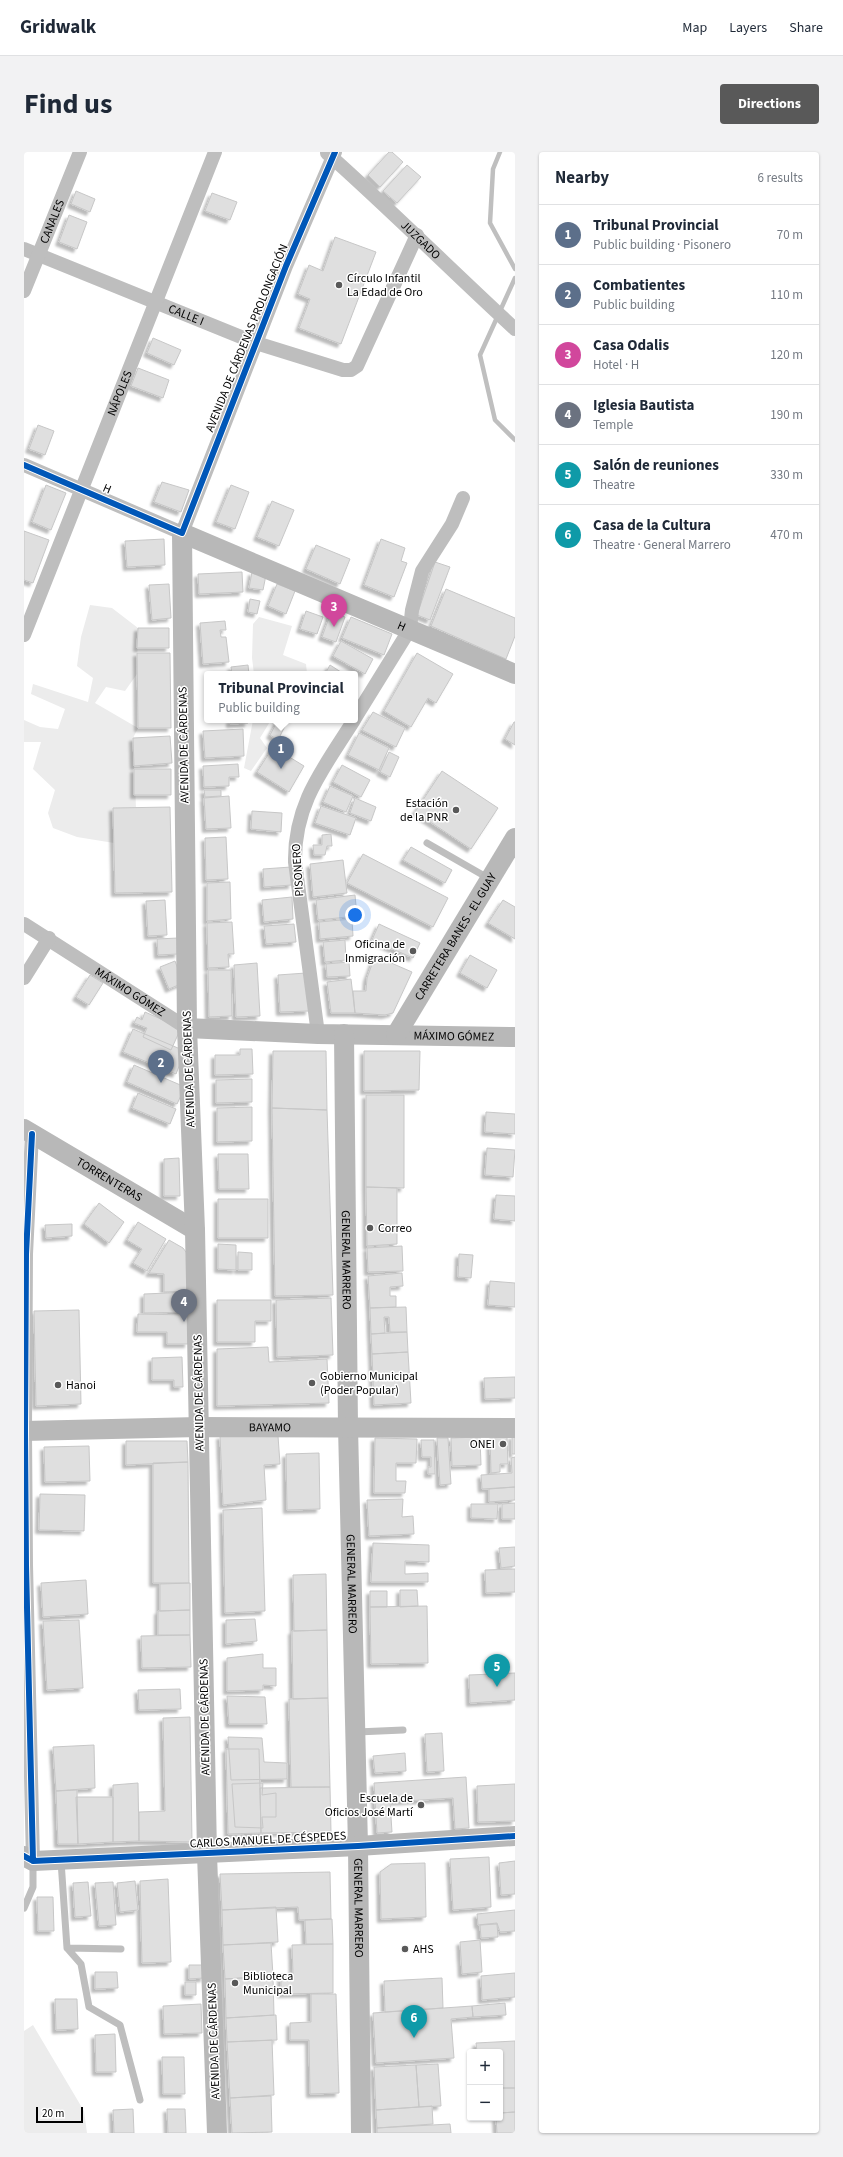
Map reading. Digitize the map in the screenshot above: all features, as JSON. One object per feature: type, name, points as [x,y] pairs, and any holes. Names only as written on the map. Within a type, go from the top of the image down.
[{"type":"main road","name":"H","points":[[182,533],[515,674]]},
{"type":"main road","name":"AVENIDA DE CÁRDENAS","points":[[182,533],[187,1028],[195,1230],[207,1854],[217,2133]]},
{"type":"main road","name":"CARRETERA BANES - EL GUAY","points":[[396,1035],[515,838]]},
{"type":"main road","points":[[187,1028],[318,1034]]},
{"type":"main road","name":"MÁXIMO GÓMEZ","points":[[318,1034],[515,1037]]},
{"type":"main road","name":"GENERAL MARRERO","points":[[344,1034],[348,1427],[358,1846],[362,2133]]},
{"type":"main road","name":"TORRENTERAS","points":[[28,1131],[195,1230]]},
{"type":"main road","name":"BAYAMO","points":[[25,1431],[199,1427],[515,1428]]},
{"type":"main road","name":"CARLOS MANUEL DE CÉSPEDES","points":[[28,1858],[61,1860],[207,1854],[515,1836]]},
{"type":"street","name":"CANALES","points":[[24,291],[80,152]]},
{"type":"street","name":"NÁPOLES","points":[[24,635],[215,152]]},
{"type":"street","name":"JUZGADO","points":[[331,154],[417,235],[482,300],[514,328]]},
{"type":"street","name":"AVENIDA DE CÁRDENAS PROLONGACIÓN","points":[[182,533],[331,154]]},
{"type":"street","name":"CALLE I","points":[[24,249],[256,343],[343,370],[351,370],[357,366],[417,235]]},
{"type":"street","name":"H","points":[[24,465],[182,533]]},
{"type":"street","points":[[410,630],[412,610],[422,571],[452,524],[463,498]]},
{"type":"street","name":"PISONERO","points":[[358,713],[410,630]]},
{"type":"street","name":"PISONERO","points":[[318,1034],[295,862],[294,844],[298,823],[308,794],[352,723]]},
{"type":"street","name":"MÁXIMO GÓMEZ","points":[[24,924],[49,938],[187,1028]]},
{"type":"street","points":[[24,978],[49,938]]},
{"type":"street","points":[[28,1131],[25,1254],[25,1565],[28,1858]]},
{"type":"lane","points":[[427,843],[490,879]]},
{"type":"lane","points":[[355,1732],[403,1730]]},
{"type":"lane","points":[[24,1908],[33,1887],[28,1858]]},
{"type":"lane","points":[[61,1860],[67,1948],[81,1964],[89,2007],[120,2025],[140,2100]]},
{"type":"lane","points":[[67,1948],[121,1949]]},
{"type":"shaded area","points":[[90,605],[112,608],[138,628],[137,674],[125,691],[106,687],[95,703],[138,728],[133,738],[136,808],[114,808],[114,843],[77,837],[53,828],[48,813],[55,790],[33,769],[41,742],[24,742],[24,720],[40,727],[58,729],[65,709],[31,694],[33,684],[88,702],[93,678],[77,666],[81,637]]},
{"type":"shaded area","points":[[259,617],[292,626],[283,655],[306,664],[307,671],[254,671],[252,658],[253,624]]},
{"type":"shaded area","points":[[252,723],[269,723],[260,738],[267,748],[251,771],[244,768]]},
{"type":"shaded area","points":[[33,2025],[84,2111],[87,2133],[24,2133],[24,2031]]},
{"type":"building","points":[[389,152],[392,152],[403,162],[380,187],[368,175]]},
{"type":"building","points":[[407,165],[421,177],[397,203],[383,191]]},
{"type":"building","points":[[76,191],[95,199],[90,212],[71,204]]},
{"type":"building","points":[[212,193],[237,202],[230,220],[205,211]]},
{"type":"building","points":[[69,215],[87,222],[77,249],[59,242]]},
{"type":"building","points":[[335,237],[376,252],[341,344],[299,328],[310,299],[298,294],[309,265],[323,271]]},
{"type":"building","points":[[153,338],[181,350],[174,365],[147,353]]},
{"type":"building","points":[[138,368],[169,380],[163,398],[131,386]]},
{"type":"building","points":[[38,425],[54,431],[45,455],[29,449]]},
{"type":"building","points":[[162,482],[189,490],[181,512],[154,502]]},
{"type":"building","points":[[46,485],[66,493],[51,530],[32,522]]},
{"type":"building","points":[[231,485],[249,492],[235,529],[216,522]]},
{"type":"building","points":[[272,501],[294,510],[279,546],[257,537]]},
{"type":"building","points":[[24,531],[49,540],[33,583],[24,580]]},
{"type":"building","points":[[164,539],[165,565],[127,567],[125,541]]},
{"type":"building","points":[[381,539],[405,548],[401,561],[407,563],[394,597],[364,585]]},
{"type":"building","points":[[316,545],[350,559],[340,584],[306,569]]},
{"type":"building","points":[[435,562],[450,567],[430,620],[417,615]]},
{"type":"building","points":[[242,572],[243,592],[199,594],[198,574]]},
{"type":"building","points":[[252,572],[266,575],[263,590],[249,588]]},
{"type":"building","points":[[169,584],[171,618],[152,620],[149,585]]},
{"type":"building","points":[[277,584],[295,591],[286,614],[268,606]]},
{"type":"building","points":[[446,589],[515,618],[515,636],[506,659],[431,626]]},
{"type":"building","points":[[250,599],[260,601],[257,614],[248,612]]},
{"type":"building","points":[[306,611],[323,617],[317,634],[300,629]]},
{"type":"building","points":[[331,612],[345,617],[336,642],[322,637]]},
{"type":"building","points":[[351,617],[392,634],[384,655],[342,638]]},
{"type":"building","points":[[225,621],[226,630],[220,630],[221,637],[226,637],[229,662],[203,664],[200,623]]},
{"type":"building","points":[[138,628],[169,628],[169,648],[137,648]]},
{"type":"building","points":[[341,641],[373,659],[365,674],[333,656]]},
{"type":"building","points":[[137,653],[170,653],[171,728],[138,728]]},
{"type":"building","points":[[417,653],[453,674],[436,703],[428,698],[411,727],[384,711]]},
{"type":"building","points":[[248,665],[249,671],[232,671],[231,667]]},
{"type":"building","points":[[330,665],[339,671],[327,671]]},
{"type":"building","points":[[373,712],[405,728],[396,747],[362,730]]},
{"type":"building","points":[[515,722],[515,745],[505,739]]},
{"type":"building","points":[[276,723],[286,723],[278,740],[270,735]]},
{"type":"building","points":[[243,729],[244,756],[205,758],[203,731]]},
{"type":"building","points":[[359,733],[389,748],[379,770],[348,755]]},
{"type":"building","points":[[170,736],[172,763],[134,766],[133,738]]},
{"type":"building","points":[[273,747],[304,766],[289,792],[257,772]]},
{"type":"building","points":[[389,752],[399,757],[390,777],[380,772]]},
{"type":"building","points":[[238,764],[239,777],[229,777],[229,786],[204,787],[203,766]]},
{"type":"building","points":[[342,765],[370,780],[361,797],[333,782]]},
{"type":"building","points":[[134,769],[171,769],[171,795],[134,795]]},
{"type":"building","name":"Estación de la PNR","points":[[442,771],[498,808],[471,849],[415,812]]},
{"type":"building","points":[[330,786],[353,796],[346,812],[323,802]]},
{"type":"building","points":[[204,790],[221,790],[221,796],[205,797]]},
{"type":"building","points":[[229,796],[231,828],[206,829],[204,798]]},
{"type":"building","points":[[355,798],[376,807],[371,821],[350,813]]},
{"type":"building","points":[[321,806],[356,818],[350,835],[315,823]]},
{"type":"building","points":[[170,807],[172,892],[115,893],[113,808]]},
{"type":"building","points":[[252,811],[282,813],[281,832],[251,829]]},
{"type":"building","points":[[331,834],[332,846],[327,846],[325,855],[314,855],[313,845],[322,845],[322,835]]},
{"type":"building","points":[[226,837],[228,879],[206,880],[205,838]]},
{"type":"building","points":[[411,847],[452,870],[445,883],[403,860]]},
{"type":"building","points":[[363,854],[448,898],[433,927],[347,883]]},
{"type":"building","points":[[343,860],[347,893],[313,897],[310,864]]},
{"type":"building","points":[[291,867],[292,885],[264,887],[263,869]]},
{"type":"building","points":[[230,882],[231,919],[207,921],[207,883]]},
{"type":"building","points":[[355,895],[357,916],[318,920],[316,900]]},
{"type":"building","points":[[292,897],[293,919],[264,922],[262,900]]},
{"type":"building","points":[[165,900],[167,935],[148,936],[146,901]]},
{"type":"building","points":[[503,900],[515,907],[515,939],[488,923]]},
{"type":"building","points":[[352,919],[353,936],[320,939],[319,922]]},
{"type":"building","points":[[232,922],[234,954],[228,954],[229,967],[208,968],[207,923]]},
{"type":"building","points":[[294,924],[296,942],[266,944],[264,926]]},
{"type":"building","points":[[379,924],[420,943],[413,958],[372,940]]},
{"type":"building","points":[[178,938],[178,954],[158,955],[157,939]]},
{"type":"building","points":[[345,940],[346,960],[325,962],[323,942]]},
{"type":"building","points":[[470,955],[497,970],[487,988],[460,973]]},
{"type":"building","points":[[375,956],[412,972],[393,1013],[385,1015],[355,1013],[353,991],[366,991],[367,978]]},
{"type":"building","points":[[175,961],[183,983],[169,989],[160,967]]},
{"type":"building","points":[[349,962],[350,976],[327,977],[326,964]]},
{"type":"building","points":[[257,963],[260,1016],[236,1017],[234,965]]},
{"type":"building","points":[[208,970],[231,970],[232,1016],[209,1017]]},
{"type":"building","points":[[306,973],[309,1011],[280,1012],[278,975]]},
{"type":"building","points":[[90,975],[103,983],[89,1005],[76,997]]},
{"type":"building","points":[[351,979],[355,1013],[331,1013],[327,982]]},
{"type":"building","points":[[145,1012],[181,1028],[171,1050],[143,1037],[147,1028],[134,1023],[137,1017],[142,1020]]},
{"type":"building","points":[[133,1029],[185,1051],[176,1074],[123,1052]]},
{"type":"building","points":[[240,1049],[252,1049],[253,1074],[215,1075],[215,1055],[240,1055]]},
{"type":"building","points":[[273,1051],[326,1051],[327,1110],[272,1108]]},
{"type":"building","points":[[364,1051],[420,1051],[419,1090],[364,1091]]},
{"type":"building","points":[[134,1065],[185,1087],[177,1104],[127,1082]]},
{"type":"building","points":[[252,1079],[252,1102],[216,1103],[216,1080]]},
{"type":"building","points":[[138,1093],[176,1109],[170,1124],[132,1108]]},
{"type":"building","points":[[366,1095],[404,1095],[404,1188],[366,1187]]},
{"type":"building","points":[[252,1107],[252,1141],[217,1142],[217,1108]]},
{"type":"building","points":[[272,1108],[327,1110],[333,1295],[275,1296]]},
{"type":"building","points":[[486,1112],[515,1114],[515,1134],[485,1132]]},
{"type":"building","points":[[487,1148],[515,1150],[513,1177],[485,1175]]},
{"type":"building","points":[[218,1154],[248,1154],[249,1189],[219,1189]]},
{"type":"building","points":[[179,1158],[180,1196],[164,1196],[164,1159]]},
{"type":"building","points":[[366,1187],[397,1188],[397,1244],[367,1246]]},
{"type":"building","points":[[496,1195],[515,1196],[515,1221],[494,1219]]},
{"type":"building","points":[[218,1199],[268,1199],[268,1238],[218,1238]]},
{"type":"building","points":[[99,1203],[124,1222],[109,1243],[84,1224]]},
{"type":"building","points":[[138,1222],[166,1239],[147,1271],[133,1263],[142,1249],[127,1240]]},
{"type":"building","points":[[72,1224],[72,1236],[46,1238],[45,1225]]},
{"type":"building","points":[[169,1240],[183,1248],[189,1256],[193,1291],[164,1292],[164,1274],[149,1273]]},
{"type":"building","points":[[218,1244],[236,1245],[236,1270],[218,1269]]},
{"type":"building","points":[[402,1246],[403,1271],[368,1272],[367,1248]]},
{"type":"building","points":[[238,1252],[252,1253],[252,1270],[238,1270]]},
{"type":"building","points":[[459,1254],[473,1255],[471,1278],[458,1277]]},
{"type":"building","points":[[402,1273],[403,1286],[390,1287],[390,1296],[396,1296],[396,1307],[370,1308],[368,1276]]},
{"type":"building","points":[[490,1281],[515,1283],[515,1307],[488,1305]]},
{"type":"building","points":[[191,1292],[192,1312],[144,1313],[144,1294]]},
{"type":"building","points":[[331,1298],[333,1355],[277,1357],[276,1300]]},
{"type":"building","points":[[217,1300],[271,1300],[271,1321],[255,1321],[255,1342],[217,1342]]},
{"type":"building","points":[[406,1307],[407,1332],[390,1332],[389,1317],[384,1317],[385,1333],[371,1334],[370,1308]]},
{"type":"building","points":[[79,1310],[81,1404],[36,1406],[34,1311]]},
{"type":"building","points":[[138,1314],[188,1315],[188,1344],[167,1344],[167,1332],[137,1332]]},
{"type":"building","points":[[407,1332],[408,1352],[372,1354],[371,1334]]},
{"type":"building","points":[[268,1347],[269,1362],[327,1359],[329,1403],[217,1406],[217,1349]]},
{"type":"building","points":[[408,1352],[411,1403],[374,1405],[372,1354]]},
{"type":"building","points":[[182,1357],[183,1387],[174,1387],[174,1380],[152,1380],[152,1358]]},
{"type":"building","points":[[515,1377],[515,1398],[485,1399],[484,1378]]},
{"type":"building","points":[[220,1436],[278,1436],[280,1464],[264,1465],[266,1500],[223,1505]]},
{"type":"building","points":[[512,1436],[515,1436],[515,1454],[512,1454]]},
{"type":"building","points":[[480,1437],[481,1465],[452,1466],[451,1438]]},
{"type":"building","points":[[507,1437],[508,1464],[500,1464],[500,1472],[491,1473],[490,1438]]},
{"type":"building","points":[[375,1438],[417,1439],[416,1463],[396,1463],[396,1481],[406,1481],[405,1493],[374,1493]]},
{"type":"building","points":[[437,1438],[448,1438],[451,1484],[440,1485]]},
{"type":"building","points":[[421,1440],[434,1440],[435,1474],[428,1474],[428,1467],[431,1467],[431,1457],[422,1457]]},
{"type":"building","points":[[126,1441],[187,1441],[188,1462],[126,1465]]},
{"type":"building","points":[[89,1446],[90,1481],[45,1482],[44,1447]]},
{"type":"building","points":[[319,1453],[320,1509],[287,1510],[286,1454]]},
{"type":"building","points":[[515,1457],[515,1487],[482,1489],[481,1475],[512,1473],[511,1458]]},
{"type":"building","points":[[188,1462],[189,1583],[153,1583],[153,1463]]},
{"type":"building","points":[[515,1487],[515,1500],[489,1502],[489,1489]]},
{"type":"building","points":[[40,1494],[85,1495],[84,1531],[39,1530]]},
{"type":"building","points":[[403,1499],[402,1517],[413,1516],[414,1534],[369,1536],[367,1500]]},
{"type":"building","points":[[515,1503],[515,1519],[502,1519],[502,1504]]},
{"type":"building","points":[[471,1504],[498,1504],[497,1519],[471,1518]]},
{"type":"building","points":[[262,1508],[265,1611],[225,1613],[223,1510]]},
{"type":"building","points":[[373,1543],[429,1545],[429,1562],[405,1561],[405,1574],[428,1573],[428,1582],[371,1582]]},
{"type":"building","points":[[515,1547],[515,1566],[501,1568],[499,1548]]},
{"type":"building","points":[[515,1569],[515,1592],[486,1593],[485,1570]]},
{"type":"building","points":[[326,1574],[327,1630],[294,1631],[293,1575]]},
{"type":"building","points":[[86,1580],[88,1614],[43,1617],[41,1583]]},
{"type":"building","points":[[190,1583],[190,1610],[160,1611],[160,1584]]},
{"type":"building","points":[[400,1590],[417,1590],[418,1606],[400,1607]]},
{"type":"building","points":[[370,1591],[387,1591],[387,1607],[370,1607]]},
{"type":"building","points":[[427,1606],[428,1663],[371,1664],[370,1607]]},
{"type":"building","points":[[190,1610],[190,1635],[158,1635],[158,1611]]},
{"type":"building","points":[[255,1619],[257,1641],[226,1644],[226,1620]]},
{"type":"building","points":[[79,1620],[83,1688],[47,1690],[43,1621]]},
{"type":"building","points":[[327,1630],[328,1698],[293,1699],[292,1631]]},
{"type":"building","points":[[190,1635],[191,1667],[142,1668],[141,1636]]},
{"type":"building","points":[[263,1654],[263,1668],[276,1668],[276,1686],[263,1685],[263,1690],[227,1691],[227,1658]]},
{"type":"building","points":[[515,1673],[515,1700],[470,1703],[469,1675]]},
{"type":"building","points":[[180,1689],[181,1709],[139,1710],[138,1690]]},
{"type":"building","points":[[227,1696],[265,1697],[267,1724],[229,1724]]},
{"type":"building","points":[[328,1698],[330,1787],[291,1787],[289,1699]]},
{"type":"building","points":[[190,1717],[192,1842],[139,1841],[139,1812],[165,1811],[163,1718]]},
{"type":"building","points":[[442,1733],[444,1771],[427,1772],[425,1734]]},
{"type":"building","points":[[228,1737],[262,1738],[264,1762],[287,1763],[287,1779],[231,1780]]},
{"type":"building","points":[[94,1745],[95,1788],[56,1791],[53,1747]]},
{"type":"building","points":[[226,1749],[259,1749],[261,1833],[228,1834]]},
{"type":"building","points":[[405,1753],[406,1771],[375,1773],[373,1756]]},
{"type":"building","points":[[466,1777],[469,1828],[455,1829],[453,1798],[390,1802],[392,1832],[377,1833],[374,1783]]},
{"type":"building","points":[[138,1783],[139,1841],[113,1842],[113,1785]]},
{"type":"building","points":[[263,1783],[262,1795],[276,1793],[276,1817],[262,1817],[263,1828],[235,1827],[232,1784]]},
{"type":"building","points":[[515,1784],[515,1821],[478,1822],[477,1786]]},
{"type":"building","points":[[330,1787],[331,1832],[261,1833],[260,1788]]},
{"type":"building","points":[[77,1790],[78,1844],[58,1844],[56,1791]]},
{"type":"building","points":[[76,1797],[113,1797],[113,1842],[78,1844]]},
{"type":"building","points":[[489,1857],[491,1907],[453,1910],[450,1859]]},
{"type":"building","points":[[515,1861],[515,1894],[501,1895],[499,1863]]},
{"type":"building","points":[[425,1863],[426,1917],[381,1919],[380,1872],[391,1864]]},
{"type":"building","points":[[330,1872],[331,1919],[299,1920],[298,1907],[222,1910],[220,1874]]},
{"type":"building","points":[[168,1879],[171,1962],[142,1963],[140,1881]]},
{"type":"building","points":[[135,1881],[138,1910],[120,1912],[117,1883]]},
{"type":"building","points":[[88,1882],[91,1916],[75,1917],[73,1883]]},
{"type":"building","points":[[113,1882],[116,1925],[99,1926],[95,1883]]},
{"type":"building","points":[[37,1897],[53,1897],[54,1931],[38,1931]]},
{"type":"building","points":[[276,1907],[278,1942],[223,1945],[222,1910]]},
{"type":"building","points":[[515,1910],[515,1931],[500,1932],[497,1923],[478,1925],[477,1914]]},
{"type":"building","points":[[332,1919],[333,1944],[306,1944],[305,1920]]},
{"type":"building","points":[[497,1924],[498,1937],[481,1938],[480,1925]]},
{"type":"building","points":[[480,1940],[482,1972],[462,1974],[460,1942]]},
{"type":"building","points":[[271,1943],[273,1976],[225,1979],[223,1945]]},
{"type":"building","points":[[333,1944],[333,1993],[281,1994],[281,1974],[293,1974],[292,1945]]},
{"type":"building","points":[[189,1965],[204,1965],[204,1978],[189,1979]]},
{"type":"building","points":[[95,1972],[117,1972],[118,1988],[95,1989]]},
{"type":"building","points":[[515,1973],[515,1997],[482,2000],[481,1976]]},
{"type":"building","points":[[273,1976],[274,2015],[226,2018],[225,1979]]},
{"type":"building","points":[[442,1978],[443,2008],[385,2012],[384,1981]]},
{"type":"building","points":[[185,1982],[196,1982],[196,1995],[185,1995]]},
{"type":"building","points":[[311,1994],[336,1994],[339,2093],[310,2094],[309,2040],[290,2040],[290,2023],[311,2022]]},
{"type":"building","points":[[55,1999],[77,1999],[78,2029],[56,2030]]},
{"type":"building","points":[[505,2003],[506,2015],[473,2017],[472,2006]]},
{"type":"building","points":[[201,2004],[202,2033],[164,2034],[163,2006]]},
{"type":"building","points":[[472,2006],[473,2017],[451,2019],[454,2058],[376,2063],[373,2013]]},
{"type":"building","points":[[276,2015],[277,2040],[227,2042],[226,2018]]},
{"type":"building","points":[[115,2034],[116,2072],[96,2072],[95,2035]]},
{"type":"building","points":[[272,2040],[274,2095],[230,2098],[227,2042]]},
{"type":"building","points":[[515,2041],[515,2088],[503,2088],[503,2049],[477,2049],[476,2043]]},
{"type":"building","points":[[162,2057],[184,2057],[185,2094],[163,2094]]},
{"type":"building","points":[[438,2064],[441,2106],[419,2107],[416,2065]]},
{"type":"building","points":[[416,2065],[419,2107],[376,2110],[374,2067]]},
{"type":"building","points":[[503,2088],[515,2088],[515,2112],[503,2113]]},
{"type":"building","points":[[271,2096],[272,2132],[232,2133],[230,2098]]},
{"type":"building","points":[[432,2106],[433,2124],[377,2128],[376,2110]]},
{"type":"building","points":[[133,2109],[134,2133],[114,2133],[113,2110]]},
{"type":"building","points":[[167,2109],[185,2109],[186,2133],[168,2133]]},
{"type":"building","points":[[515,2112],[515,2133],[497,2133],[496,2121],[503,2121],[503,2113]]},
{"type":"building","points":[[450,2124],[451,2133],[377,2133],[377,2128]]},
{"type":"waterway","points":[[500,152],[493,169],[490,223],[515,269]]},
{"type":"waterway","points":[[515,278],[480,355],[495,420],[515,440]]},
{"type":"cycle path","points":[[24,465],[182,533],[286,266],[335,152]]},
{"type":"cycle path","points":[[32,1134],[26,1254],[25,1431],[26,1565],[33,1861]]},
{"type":"cycle path","points":[[24,1856],[33,1861],[358,1846],[515,1836]]},
{"type":"place","name":"Círculo Infantil La Edad de Oro","points":[[339,285]]},
{"type":"place","name":"Casa Odalis","points":[[334,627]]},
{"type":"place","name":"Tribunal Provincial","points":[[281,769]]},
{"type":"place","name":"Estación de la PNR","points":[[456,810]]},
{"type":"place","name":"Oficina de Inmigración","points":[[413,951]]},
{"type":"place","name":"Combatientes","points":[[161,1083]]},
{"type":"place","name":"Correo","points":[[370,1228]]},
{"type":"place","name":"Iglesia Bautista","points":[[184,1322]]},
{"type":"place","name":"Gobierno Municipal (Poder Popular)","points":[[312,1383]]},
{"type":"place","name":"Hanoi","points":[[58,1385]]},
{"type":"place","name":"ONEI","points":[[503,1444]]},
{"type":"place","name":"Salón de reuniones","points":[[497,1687]]},
{"type":"place","name":"Escuela de Oficios José Martí","points":[[421,1805]]},
{"type":"place","name":"AHS","points":[[405,1949]]},
{"type":"place","name":"Biblioteca Municipal","points":[[235,1983]]},
{"type":"place","name":"Casa de la Cultura","points":[[414,2038]]}]
